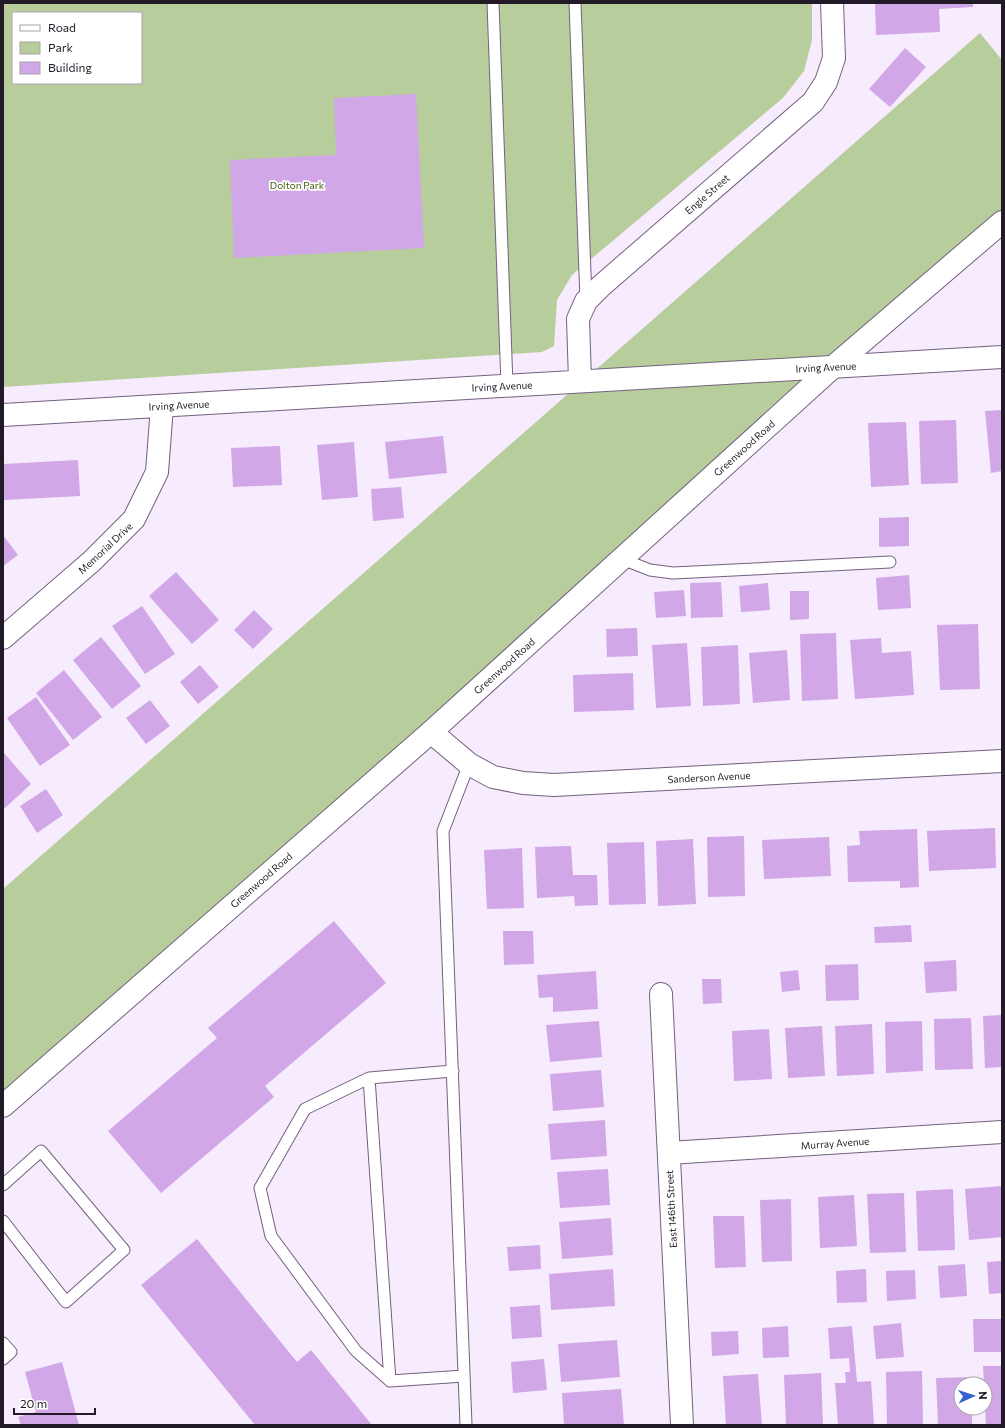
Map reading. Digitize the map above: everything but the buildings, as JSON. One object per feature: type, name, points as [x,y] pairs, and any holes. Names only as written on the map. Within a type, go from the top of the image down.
[{"type":"street","name":"Engle Street","points":[[580,381],[578,319],[586,301],[813,102],[826,82],[834,58],[832,3]]},
{"type":"street","name":"Greenwood Road","points":[[3,1106],[431,732],[834,366],[1002,222]]},
{"type":"street","name":"Irving Avenue","points":[[3,415],[1002,357]]},
{"type":"street","name":"Memorial Drive","points":[[3,638],[92,561],[134,520],[157,472],[162,406]]},
{"type":"street","name":"Sanderson Avenue","points":[[431,732],[469,764],[493,777],[523,783],[554,785],[1002,761]]},
{"type":"street","name":"East 146th Street","points":[[661,994],[682,1425]]},
{"type":"street","name":"Murray Avenue","points":[[668,1153],[1002,1132]]},
{"type":"lane","points":[[493,3],[507,386]]},
{"type":"lane","points":[[575,3],[586,301]]},
{"type":"lane","points":[[622,559],[650,570],[673,572],[890,562]]},
{"type":"lane","points":[[466,1425],[443,831],[469,764]]},
{"type":"lane","points":[[453,1071],[369,1078],[305,1109],[260,1188],[271,1236],[356,1351],[390,1381],[464,1376]]},
{"type":"lane","points":[[369,1078],[390,1381]]},
{"type":"lane","points":[[3,1185],[41,1151],[124,1250],[66,1302],[3,1221]]},
{"type":"lane","points":[[3,1343],[11,1352],[3,1359]]},
{"type":"green space","name":"Dolton Park","points":[[3,3],[812,3],[812,40],[804,71],[783,98],[572,275],[557,300],[554,346],[542,352],[3,387]]},
{"type":"green space","points":[[980,33],[1002,60],[1002,223],[3,1098],[3,889]]}]
